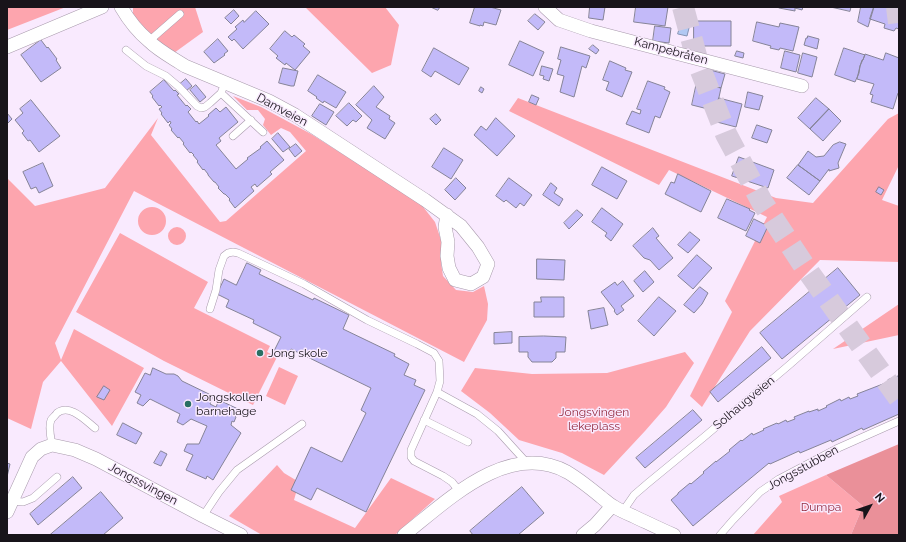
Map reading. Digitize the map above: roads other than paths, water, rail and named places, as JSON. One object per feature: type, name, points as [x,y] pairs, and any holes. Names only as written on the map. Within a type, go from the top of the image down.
[{"type":"street","points":[[7,47],[102,7]]},
{"type":"street","name":"Damveien","points":[[121,7],[128,18],[149,41],[185,66],[223,88],[269,101],[295,115],[425,200],[447,215],[461,226],[478,246],[488,264],[483,277],[471,284],[455,280],[449,268],[447,256],[448,242],[445,227],[447,215]]},
{"type":"street","name":"Kampebråten","points":[[545,7],[559,20],[591,31],[802,86]]},
{"type":"street","points":[[9,506],[32,457],[47,447]]},
{"type":"street","name":"Jongssvingen","points":[[47,447],[75,450],[96,459],[241,535]]},
{"type":"street","points":[[404,535],[459,491],[478,479],[493,471],[530,462],[551,466],[566,472],[618,509],[674,535]]},
{"type":"street","name":"Solhaugveien","points":[[583,535],[594,525],[618,509]]},
{"type":"lane","points":[[149,41],[180,14]]},
{"type":"lane","points":[[126,50],[146,66],[166,76],[197,106],[201,108],[205,107],[223,88],[263,132]]},
{"type":"lane","points":[[233,136],[251,120]]},
{"type":"lane","points":[[210,309],[216,290],[219,270],[224,256],[233,252],[304,284],[367,320],[434,353],[439,361],[440,381],[437,392],[411,450],[411,457],[414,461],[452,482],[459,491]]},
{"type":"lane","name":"Solhaugveien","points":[[618,509],[782,371],[867,296]]},
{"type":"lane","points":[[437,392],[477,414],[498,431],[527,463]]},
{"type":"lane","points":[[47,447],[51,420],[62,410],[69,410],[77,414],[95,428]]},
{"type":"lane","points":[[424,420],[468,442]]},
{"type":"lane","name":"Jongsstubben","points":[[720,535],[760,492],[779,479],[836,449],[899,420]]},
{"type":"lane","points":[[203,516],[219,492],[237,470],[302,424]]},
{"type":"lane","points":[[9,506],[33,498],[57,477]]},
{"type":"water","points":[[683,17],[691,20],[687,36],[678,34]]},
{"type":"tunnel","points":[[683,7],[698,63],[726,134],[762,202],[805,267],[899,398]]},
{"type":"tunnel","points":[[897,7],[899,23]]},
{"type":"place","name":"Jong skole","points":[[260,353]]},
{"type":"place","name":"Jongskollen barnehage","points":[[188,404]]},
{"type":"park label","name":"Jongsvingen lekeplass","points":[[594,419]]},
{"type":"park label","name":"Dumpa","points":[[821,507]]}]
